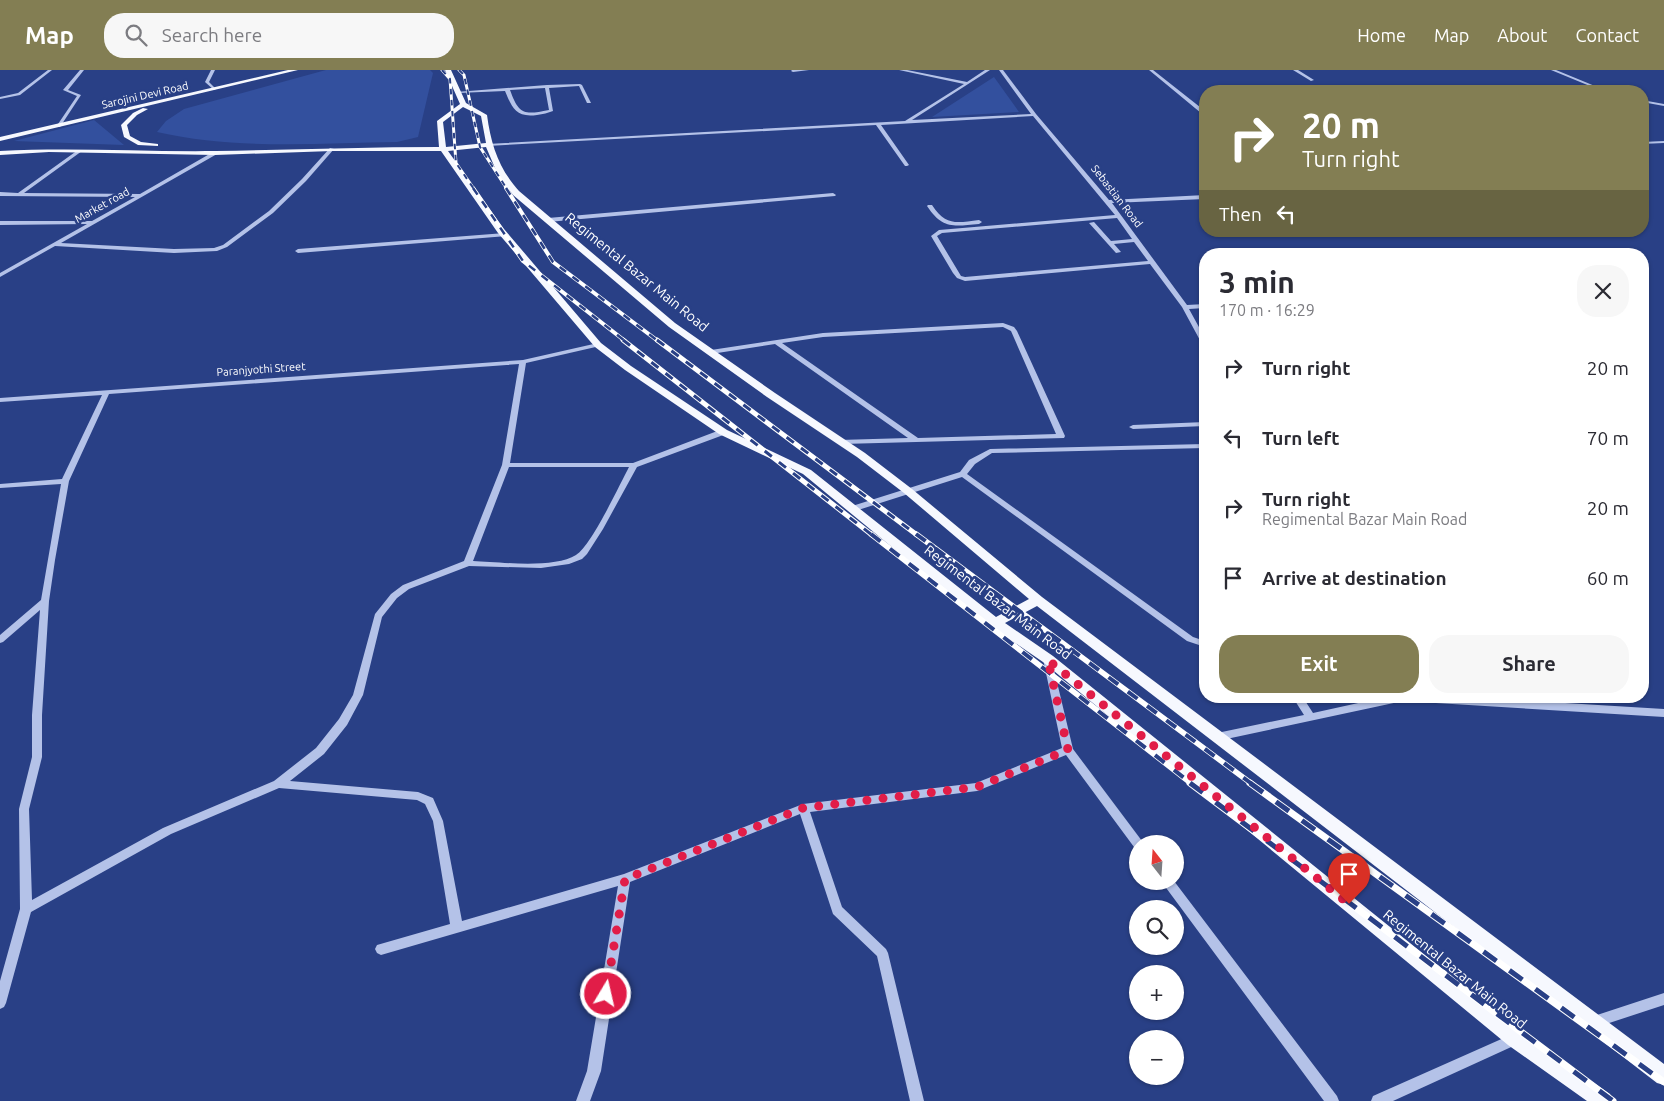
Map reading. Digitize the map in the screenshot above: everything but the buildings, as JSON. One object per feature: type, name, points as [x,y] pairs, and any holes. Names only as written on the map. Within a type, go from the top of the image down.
[{"type":"main road","name":"Sarojini Devi Road","points":[[0,139],[295,70]]},
{"type":"main road","points":[[452,74],[463,104]]},
{"type":"main road","points":[[156,102],[135,114],[124,125],[126,137],[140,144],[215,153]]},
{"type":"main road","name":"Regimental Bazar Main Road","points":[[1603,1101],[1515,1039],[1048,660],[995,623],[807,472],[723,432],[628,368],[598,345],[505,235],[444,149],[440,121],[463,104],[484,115],[487,145],[505,181],[672,325],[842,442],[908,491],[1038,600],[1664,1076]]},
{"type":"main road","points":[[0,153],[80,151],[215,153],[332,149],[444,149],[487,145]]},
{"type":"main road","points":[[995,623],[1038,600]]},
{"type":"street","points":[[0,98],[19,94],[50,70]]},
{"type":"street","points":[[58,126],[79,95],[65,90],[82,70]]},
{"type":"street","points":[[213,70],[207,82],[214,89]]},
{"type":"street","points":[[793,71],[807,70]]},
{"type":"street","points":[[901,70],[967,83]]},
{"type":"street","points":[[904,123],[988,70]]},
{"type":"street","name":"Sebastian Road","points":[[1001,70],[1034,116],[1108,202],[1185,307],[1199,333]]},
{"type":"street","points":[[1151,70],[1199,109]]},
{"type":"street","points":[[1295,70],[1312,80]]},
{"type":"street","points":[[1553,70],[1590,85]]},
{"type":"street","points":[[458,92],[580,85],[589,102]]},
{"type":"street","points":[[507,89],[517,112],[526,114],[551,111],[547,86]]},
{"type":"street","points":[[1649,103],[1664,105]]},
{"type":"street","points":[[487,145],[1034,116]]},
{"type":"street","points":[[878,124],[907,165]]},
{"type":"street","points":[[1649,143],[1664,142]]},
{"type":"street","points":[[53,244],[174,251],[215,250],[225,246],[271,212],[332,149]]},
{"type":"street","points":[[18,194],[80,151]]},
{"type":"street","name":"Market road","points":[[0,275],[215,153]]},
{"type":"street","points":[[0,194],[140,195]]},
{"type":"street","points":[[548,220],[833,195]]},
{"type":"street","points":[[1108,202],[1199,197]]},
{"type":"street","points":[[930,206],[939,219],[950,224],[1116,213]]},
{"type":"street","points":[[1116,213],[941,231],[934,236],[955,272],[959,277],[965,279],[1152,262]]},
{"type":"street","points":[[0,223],[93,222]]},
{"type":"street","points":[[1092,223],[1118,252]]},
{"type":"street","points":[[298,251],[505,235]]},
{"type":"street","points":[[1110,243],[1136,240]]},
{"type":"street","points":[[1185,307],[1199,306]]},
{"type":"street","points":[[711,352],[833,334],[1003,325],[1012,328],[1061,436],[842,442]]},
{"type":"street","points":[[776,342],[916,440]]},
{"type":"street","name":"Paranjyothi Street","points":[[0,400],[523,362],[598,345]]},
{"type":"street","points":[[468,564],[506,465],[523,362]]},
{"type":"street","points":[[1,998],[26,909],[24,809],[38,757],[37,715],[45,601],[65,481],[107,392]]},
{"type":"street","points":[[1132,427],[1199,424]]},
{"type":"street","points":[[506,465],[634,465],[723,432]]},
{"type":"street","points":[[852,509],[963,474],[972,462],[990,451],[1199,446]]},
{"type":"street","points":[[26,909],[167,831],[278,784],[320,751],[343,722],[358,695],[378,616],[394,596],[406,586],[468,564],[554,565],[580,556],[591,542],[634,465]]},
{"type":"street","points":[[963,474],[1190,639],[1199,642]]},
{"type":"street","points":[[0,486],[65,481]]},
{"type":"street","points":[[0,640],[45,601]]},
{"type":"street","points":[[1048,660],[1068,750],[1131,835]]},
{"type":"street","points":[[1302,703],[1311,717]]},
{"type":"street","points":[[1217,737],[1375,703]]},
{"type":"street","points":[[1500,703],[1664,713]]},
{"type":"street","points":[[381,950],[625,879],[803,808],[977,787],[1068,750]]},
{"type":"street","points":[[278,784],[418,796],[429,801],[438,821],[457,927]]},
{"type":"street","points":[[803,808],[837,910],[882,953],[917,1101]]},
{"type":"street","points":[[583,1101],[594,1071],[625,879]]},
{"type":"street","points":[[1174,890],[1332,1101]]},
{"type":"street","points":[[1592,1023],[1664,999]]},
{"type":"street","points":[[1378,1101],[1515,1039]]},
{"type":"shaded area","points":[[326,70],[430,70],[433,73],[418,137],[397,142],[276,144],[186,138],[157,132],[166,121],[184,109]]},
{"type":"shaded area","points":[[994,77],[1019,112],[932,117]]},
{"type":"shaded area","points":[[94,120],[124,145],[14,141]]},
{"type":"railway","points":[[442,70],[450,79],[456,163],[474,189]]},
{"type":"railway","points":[[459,70],[464,75],[480,147],[507,189]]},
{"type":"railway","points":[[473,188],[523,261],[625,341]]},
{"type":"railway","points":[[506,188],[553,262],[658,341]]},
{"type":"railway","points":[[623,340],[872,535]]},
{"type":"railway","points":[[657,340],[917,535]]},
{"type":"railway","points":[[871,534],[1192,784]]},
{"type":"railway","points":[[916,534],[1252,784]]},
{"type":"railway","points":[[1190,783],[1613,1101]]},
{"type":"railway","points":[[1250,783],[1664,1082]]},
{"type":"route","points":[[606,994],[625,879],[803,808],[977,787],[1068,750],[1048,660],[1349,904]]}]
